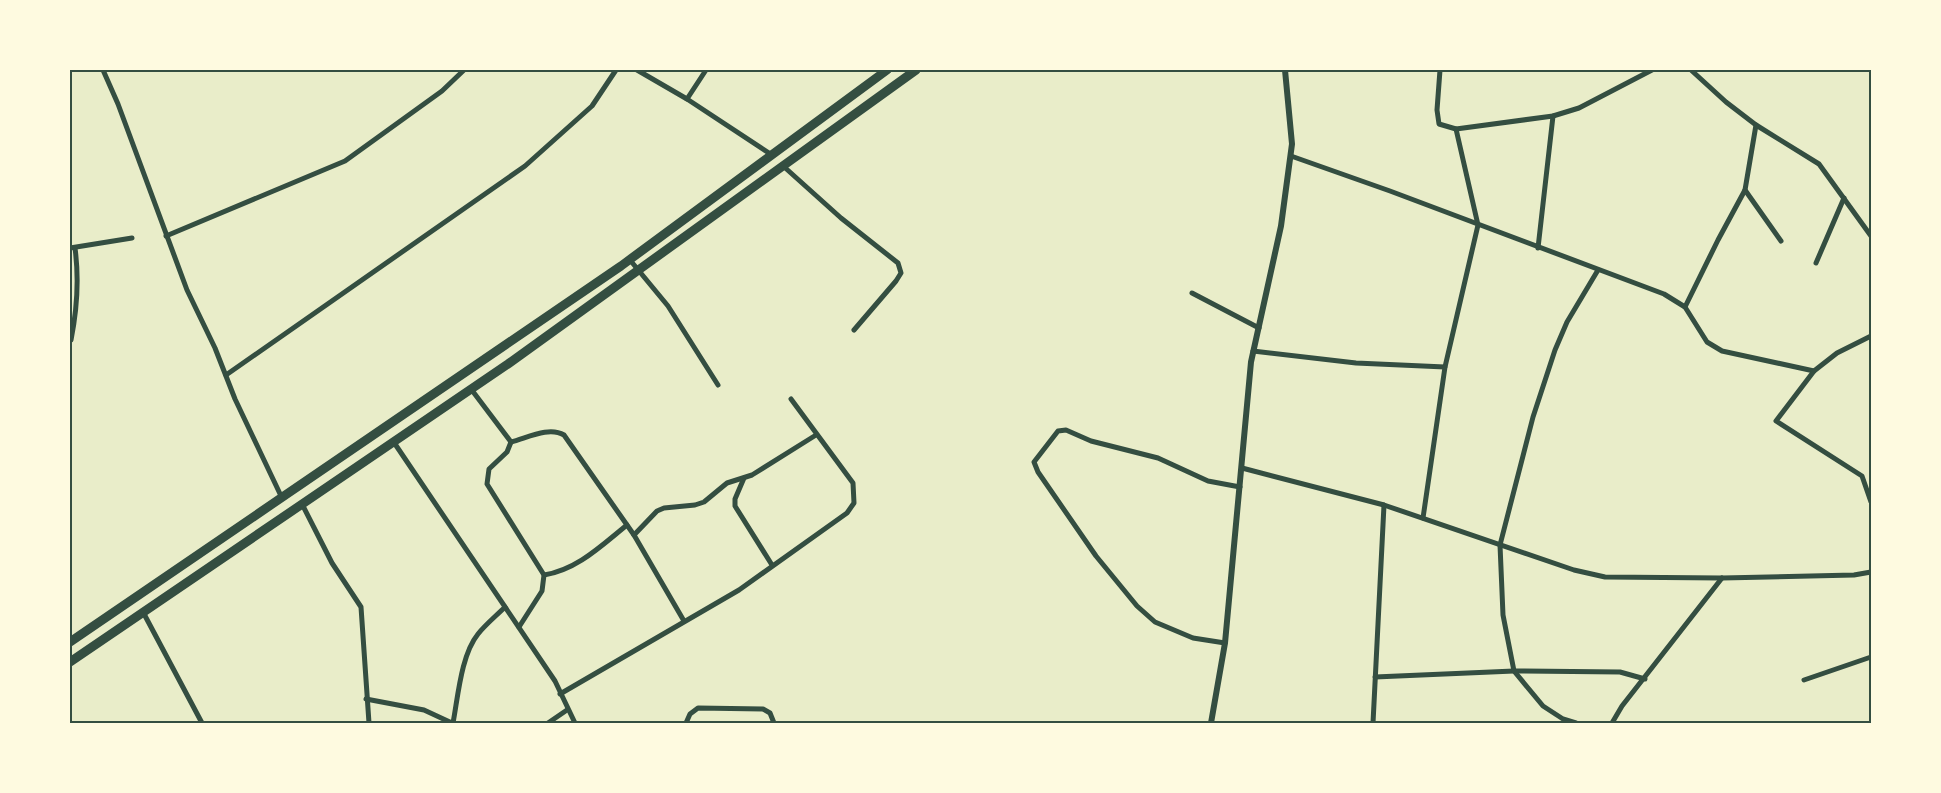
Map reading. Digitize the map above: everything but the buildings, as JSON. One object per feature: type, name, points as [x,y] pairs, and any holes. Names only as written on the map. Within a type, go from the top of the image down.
[{"type":"highway","points":[[70,642],[630,260],[887,70]]},
{"type":"highway","points":[[70,662],[471,389],[916,70]]},
{"type":"street","points":[[103,70],[118,104],[187,290],[282,499]]},
{"type":"street","points":[[166,236],[345,161],[442,91],[464,70]]},
{"type":"street","points":[[226,375],[525,166],[592,106],[616,70]]},
{"type":"street","points":[[637,70],[688,99],[772,155]]},
{"type":"street","points":[[688,99],[706,70]]},
{"type":"street","points":[[1211,723],[1226,643],[1253,351],[1281,226],[1291,156],[1292,144],[1285,70]]},
{"type":"street","points":[[1440,70],[1437,110],[1440,124],[1456,129],[1553,116],[1579,108],[1652,70]]},
{"type":"street","points":[[1691,70],[1726,102],[1756,124],[1814,160],[1871,236]]},
{"type":"street","points":[[1538,248],[1553,116]]},
{"type":"street","points":[[1686,307],[1718,240],[1745,190],[1756,124]]},
{"type":"street","points":[[1423,518],[1445,367],[1478,225],[1456,129]]},
{"type":"street","points":[[1291,156],[1664,294],[1686,307],[1707,342],[1722,351],[1814,371]]},
{"type":"street","points":[[782,165],[841,218],[898,263],[901,273],[896,281],[854,330]]},
{"type":"street","points":[[1745,190],[1781,241]]},
{"type":"street","points":[[1816,263],[1844,198]]},
{"type":"street","points":[[71,340],[76,309],[78,263],[73,248],[132,238]]},
{"type":"street","points":[[630,260],[668,306],[718,385]]},
{"type":"street","points":[[1576,723],[1563,719],[1543,706],[1514,671],[1503,615],[1500,545],[1533,417],[1554,350],[1567,322],[1598,270]]},
{"type":"street","points":[[1192,293],[1258,328]]},
{"type":"street","points":[[1871,336],[1837,354],[1814,371],[1776,421],[1862,476],[1871,502]]},
{"type":"street","points":[[1253,351],[1356,363],[1445,367]]},
{"type":"street","points":[[471,389],[511,442]]},
{"type":"street","points":[[560,694],[739,590],[846,514],[854,503],[853,483],[791,399]]},
{"type":"street","points":[[1226,643],[1193,638],[1155,622],[1137,606],[1096,556],[1038,472],[1034,462],[1058,431],[1066,430],[1091,441],[1158,458],[1208,481],[1240,487]]},
{"type":"street","points":[[511,442],[546,432],[558,431],[564,435],[634,535],[684,621]]},
{"type":"street","points":[[634,535],[657,511],[704,502],[728,482],[752,475],[816,435]]},
{"type":"street","points":[[393,441],[554,681],[574,723]]},
{"type":"street","points":[[511,442],[507,452],[489,469],[487,484],[544,575],[542,591],[519,627]]},
{"type":"street","points":[[1242,468],[1384,505],[1574,570],[1605,577],[1722,578],[1854,575],[1871,572]]},
{"type":"street","points":[[744,478],[735,499],[735,506],[772,565]]},
{"type":"street","points":[[302,504],[332,563],[361,607],[369,723]]},
{"type":"street","points":[[1372,723],[1384,505]]},
{"type":"street","points":[[544,575],[557,573],[576,564],[627,525]]},
{"type":"street","points":[[1612,723],[1722,578]]},
{"type":"street","points":[[366,699],[424,710],[453,723],[463,672],[470,648],[477,635],[505,607]]},
{"type":"street","points":[[143,612],[202,723]]},
{"type":"street","points":[[1804,680],[1871,656]]},
{"type":"street","points":[[1375,677],[1514,671],[1620,672],[1645,679]]},
{"type":"street","points":[[686,723],[690,714],[698,708],[762,709],[770,713],[774,723]]},
{"type":"street","points":[[548,723],[567,710]]}]
